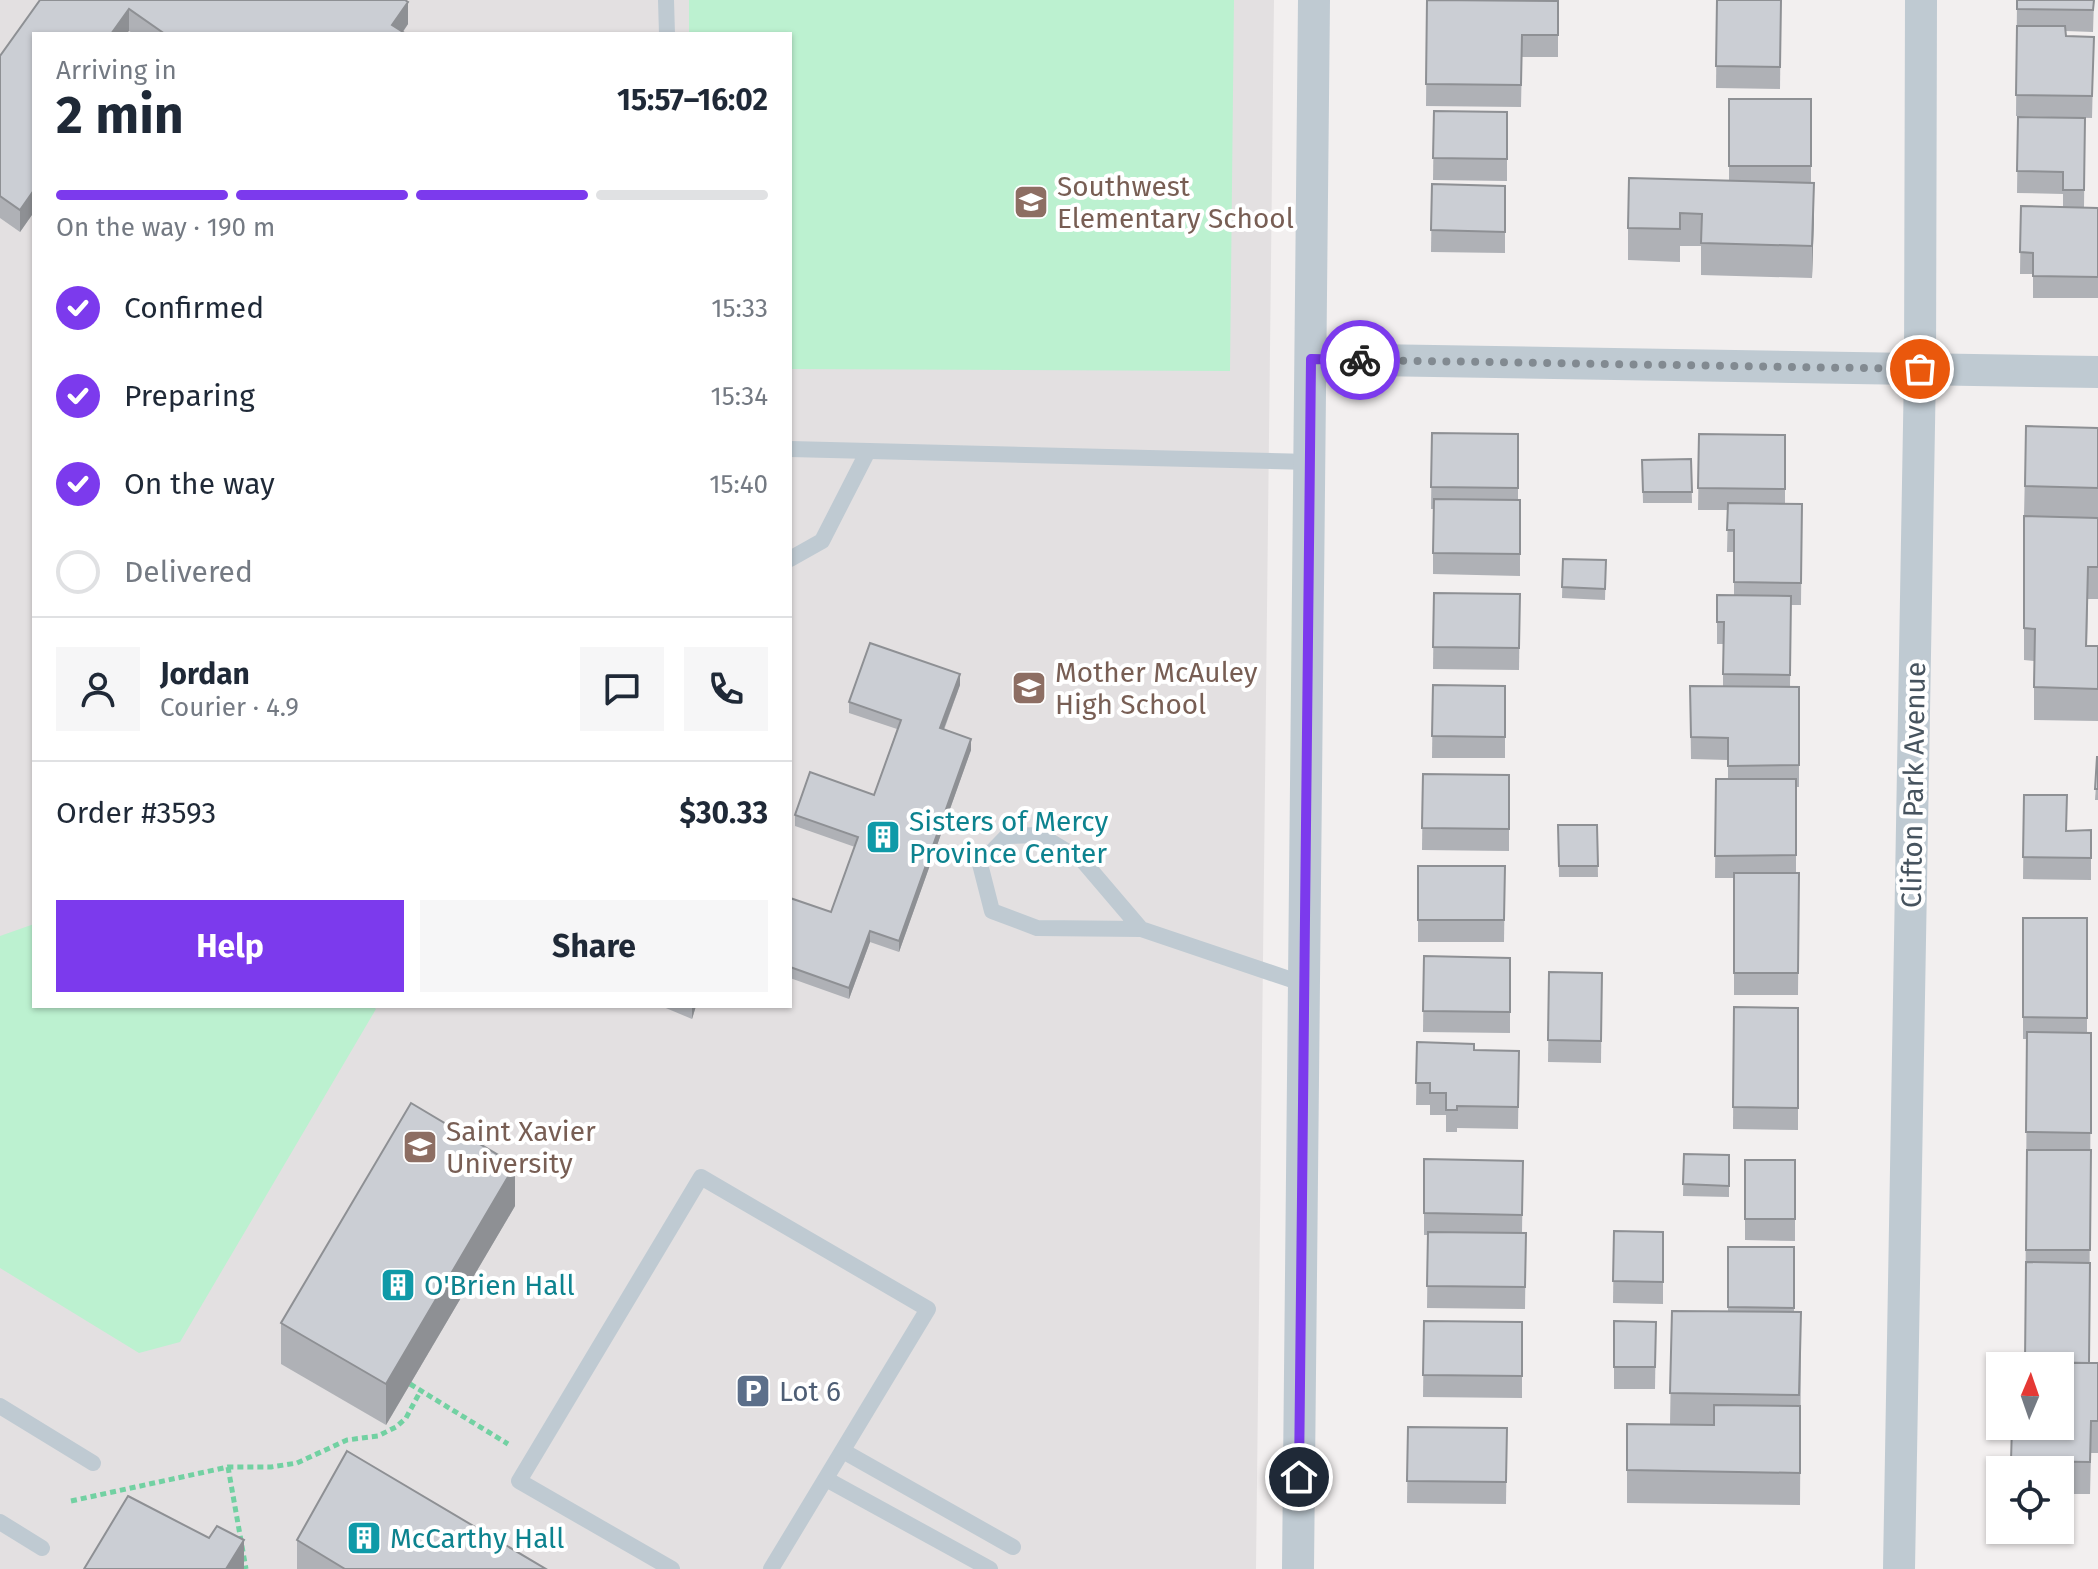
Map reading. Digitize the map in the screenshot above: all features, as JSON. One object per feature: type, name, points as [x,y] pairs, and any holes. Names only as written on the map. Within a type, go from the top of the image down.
[{"type":"street","points":[[1298,1569],[1314,0]]},
{"type":"street","name":"Clifton Park Avenue","points":[[1899,1569],[1920,369],[1921,0]]},
{"type":"street","points":[[1311,359],[2098,372]]},
{"type":"lane","points":[[666,0],[667,32]]},
{"type":"lane","points":[[792,449],[1310,462]]},
{"type":"lane","points":[[792,558],[822,541],[868,451]]},
{"type":"lane","points":[[1141,929],[1083,861],[1040,835],[1007,836],[980,864],[992,911],[1037,928],[1141,929],[1304,984]]},
{"type":"lane","points":[[672,1569],[519,1481],[701,1177],[928,1309],[771,1569]]},
{"type":"lane","points":[[0,1406],[93,1463]]},
{"type":"lane","points":[[843,1451],[1013,1547]]},
{"type":"lane","points":[[826,1479],[990,1569]]},
{"type":"lane","points":[[0,1522],[42,1548]]},
{"type":"path","points":[[410,1384],[512,1447]]},
{"type":"path","points":[[71,1501],[228,1467],[271,1467],[297,1463],[347,1440],[378,1436],[396,1427],[406,1418],[421,1390]]},
{"type":"path","points":[[228,1467],[246,1569]]},
{"type":"shaded area","points":[[0,0],[1274,0],[1256,1569],[0,1569]]},
{"type":"green space","name":"Southwest Elementary School","points":[[689,0],[1234,0],[1230,371],[792,369],[792,32],[689,32]]},
{"type":"green space","points":[[32,925],[32,1008],[376,1009],[180,1342],[139,1353],[0,1268],[0,936]]},
{"type":"building","points":[[40,0],[408,2],[392,25],[403,32],[162,32],[129,9],[112,32],[32,32],[32,193],[20,210],[0,196],[0,56]]},
{"type":"building","points":[[1427,0],[1558,1],[1558,35],[1522,35],[1521,85],[1426,84]]},
{"type":"building","points":[[1717,0],[1781,0],[1780,67],[1716,66]]},
{"type":"building","points":[[2017,0],[2094,0],[2093,10],[2017,9]]},
{"type":"building","points":[[2017,26],[2065,26],[2066,36],[2094,37],[2092,96],[2016,95]]},
{"type":"building","points":[[1729,99],[1811,99],[1811,166],[1729,166]]},
{"type":"building","points":[[1434,111],[1507,112],[1507,159],[1433,158]]},
{"type":"building","points":[[2018,117],[2085,118],[2084,190],[2063,190],[2063,172],[2017,171]]},
{"type":"building","points":[[1629,178],[1814,183],[1812,246],[1701,243],[1702,214],[1680,213],[1680,229],[1628,228]]},
{"type":"building","points":[[1432,184],[1505,186],[1505,232],[1431,230]]},
{"type":"building","points":[[2021,206],[2098,208],[2098,277],[2033,276],[2033,253],[2020,252]]},
{"type":"building","points":[[2026,426],[2098,428],[2098,488],[2025,486]]},
{"type":"building","points":[[1432,433],[1518,434],[1518,488],[1431,487]]},
{"type":"building","points":[[1699,434],[1785,435],[1785,489],[1698,488]]},
{"type":"building","points":[[1691,459],[1692,492],[1643,492],[1642,460]]},
{"type":"building","points":[[1434,499],[1520,500],[1520,554],[1433,553]]},
{"type":"building","points":[[1728,503],[1802,504],[1801,583],[1734,582],[1734,530],[1727,530]]},
{"type":"building","points":[[2024,516],[2098,518],[2098,567],[2088,567],[2086,646],[2098,646],[2098,689],[2034,687],[2035,629],[2024,628]]},
{"type":"building","points":[[1563,559],[1606,560],[1605,589],[1562,587]]},
{"type":"building","points":[[1434,593],[1520,594],[1519,648],[1433,647]]},
{"type":"building","points":[[1717,595],[1791,596],[1790,675],[1723,674],[1724,622],[1717,622]]},
{"type":"building","name":"Sisters of Mercy Province Center","points":[[870,643],[960,674],[940,728],[971,739],[899,941],[870,931],[849,988],[792,968],[792,899],[831,912],[858,837],[795,815],[810,772],[874,795],[901,720],[849,702]]},
{"type":"building","points":[[1433,685],[1505,686],[1505,737],[1432,736]]},
{"type":"building","points":[[1690,686],[1799,687],[1799,765],[1728,766],[1728,738],[1691,737]]},
{"type":"building","points":[[2097,757],[2098,789],[2095,789]]},
{"type":"building","points":[[1423,774],[1509,775],[1509,829],[1422,828]]},
{"type":"building","points":[[1716,779],[1796,779],[1796,855],[1715,856]]},
{"type":"building","points":[[2024,795],[2067,795],[2066,831],[2091,830],[2091,858],[2023,857]]},
{"type":"building","points":[[1558,825],[1597,825],[1598,866],[1559,866]]},
{"type":"building","points":[[1418,866],[1505,866],[1504,920],[1418,920]]},
{"type":"building","points":[[1734,873],[1799,873],[1798,973],[1734,973]]},
{"type":"building","points":[[2023,918],[2087,918],[2087,1018],[2023,1017]]},
{"type":"building","points":[[1424,956],[1510,958],[1510,1012],[1423,1011]]},
{"type":"building","points":[[1549,972],[1602,973],[1601,1041],[1548,1040]]},
{"type":"building","points":[[1734,1007],[1798,1008],[1798,1108],[1733,1107]]},
{"type":"building","points":[[2027,1032],[2091,1033],[2091,1133],[2026,1132]]},
{"type":"building","points":[[1417,1042],[1474,1044],[1474,1050],[1519,1051],[1518,1107],[1457,1106],[1457,1110],[1446,1110],[1446,1093],[1430,1093],[1430,1083],[1416,1083]]},
{"type":"building","name":"O'Brien Hall","points":[[411,1103],[515,1165],[386,1384],[281,1323]]},
{"type":"building","points":[[2027,1150],[2091,1150],[2090,1250],[2026,1250]]},
{"type":"building","points":[[1684,1154],[1729,1155],[1729,1186],[1683,1184]]},
{"type":"building","points":[[1424,1159],[1523,1161],[1522,1215],[1424,1213]]},
{"type":"building","points":[[1745,1160],[1795,1160],[1795,1219],[1745,1219]]},
{"type":"building","points":[[1614,1231],[1663,1232],[1663,1282],[1613,1281]]},
{"type":"building","points":[[1428,1232],[1526,1233],[1525,1287],[1427,1286]]},
{"type":"building","points":[[1728,1247],[1794,1247],[1794,1308],[1728,1307]]},
{"type":"building","points":[[2026,1262],[2090,1263],[2089,1363],[2074,1363],[2074,1352],[2025,1352]]},
{"type":"building","points":[[1672,1311],[1801,1312],[1799,1395],[1670,1393]]},
{"type":"building","points":[[1424,1321],[1522,1322],[1522,1376],[1423,1375]]},
{"type":"building","points":[[1614,1321],[1656,1322],[1655,1367],[1614,1367]]},
{"type":"building","points":[[2074,1363],[2098,1363],[2098,1421],[2091,1421],[2090,1462],[2074,1462],[2074,1456],[2011,1456],[2012,1440],[2074,1440]]},
{"type":"building","points":[[1714,1405],[1800,1406],[1800,1473],[1627,1470],[1627,1424],[1714,1425]]},
{"type":"building","points":[[1408,1427],[1507,1428],[1506,1482],[1407,1481]]},
{"type":"building","points":[[347,1451],[546,1569],[345,1569],[297,1540]]},
{"type":"building","points":[[128,1496],[209,1538],[217,1526],[244,1540],[226,1569],[84,1569]]},
{"type":"way so far","points":[[1360,360],[1920,369]]},
{"type":"place","name":"Southwest Elementary School","points":[[1031,202]]},
{"type":"place","name":"Mother McAuley High School","points":[[1029,688]]},
{"type":"place","name":"Sisters of Mercy Province Center","points":[[883,837]]},
{"type":"place","name":"Saint Xavier University","points":[[420,1147]]},
{"type":"place","name":"O'Brien Hall","points":[[398,1285]]},
{"type":"place","name":"Lot 6","points":[[753,1391]]},
{"type":"place","name":"McCarthy Hall","points":[[364,1538]]},
{"type":"route","points":[[1299,1477],[1311,359],[1360,360]]}]
